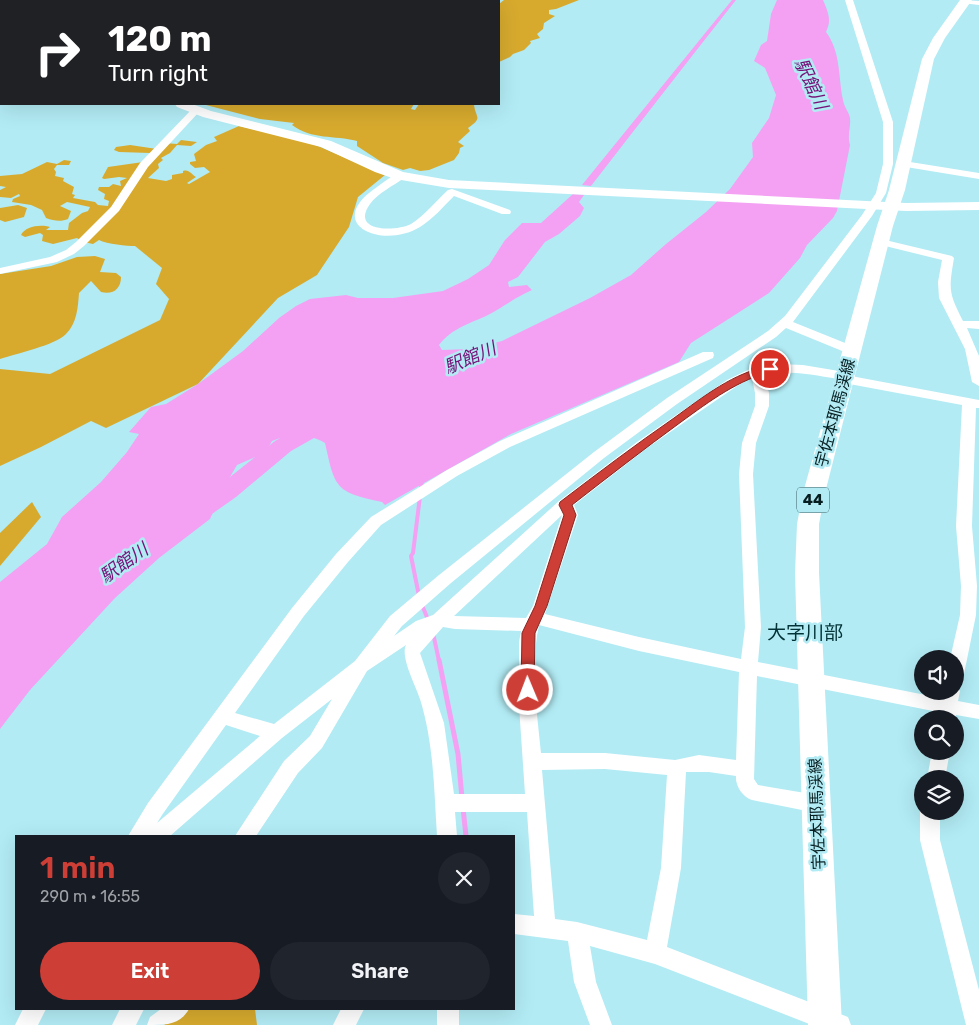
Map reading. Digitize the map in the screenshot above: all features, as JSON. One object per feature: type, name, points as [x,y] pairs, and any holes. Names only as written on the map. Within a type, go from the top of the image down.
[{"type":"main road","name":"宇佐本耶馬渓線","points":[[830,1024],[817,804],[807,573],[808,524],[851,350],[904,164],[928,59],[939,38],[970,1]]},
{"type":"street","points":[[246,835],[291,767],[316,742],[361,666],[391,627],[410,607],[542,500],[672,401],[785,323],[867,216],[881,193],[888,164],[888,122],[849,0]]},
{"type":"street","points":[[183,105],[321,142],[400,176],[449,184],[906,208],[979,206]]},
{"type":"street","points":[[0,271],[53,260],[70,252],[80,244],[120,202],[144,165],[196,110]]},
{"type":"street","points":[[888,122],[909,141]]},
{"type":"street","points":[[904,164],[979,176]]},
{"type":"street","points":[[400,176],[375,193],[362,207],[360,217],[364,227],[371,231],[389,232],[408,229],[420,222],[452,192],[506,212]]},
{"type":"street","points":[[881,242],[948,258],[944,294],[958,324],[975,349],[979,382]]},
{"type":"street","points":[[785,323],[851,350]]},
{"type":"street","points":[[958,324],[979,325]]},
{"type":"street","points":[[139,835],[155,809],[298,612],[342,558],[376,521],[416,494],[505,444],[708,355]]},
{"type":"street","points":[[448,835],[446,803],[435,723],[412,653],[413,648],[440,620],[564,505],[693,408],[740,378],[757,371],[787,368],[844,377],[974,403],[964,526],[973,605],[968,615],[960,650]]},
{"type":"street","points":[[757,371],[762,393],[762,406],[749,443],[746,474],[753,612],[744,770],[745,781],[752,792],[817,804]]},
{"type":"street","points":[[545,927],[532,762],[527,642],[570,515],[569,509],[564,505]]},
{"type":"street","points":[[157,835],[276,733],[361,666],[422,626],[440,620],[455,623],[534,622],[749,666],[812,681],[979,712]]},
{"type":"street","points":[[222,716],[276,733]]},
{"type":"street","points":[[532,762],[565,760],[616,761],[677,768],[680,765],[695,763],[744,770]]},
{"type":"street","points":[[655,953],[671,868],[677,768]]},
{"type":"street","points":[[446,803],[536,803]]},
{"type":"street","points":[[930,820],[930,840],[977,1025]]},
{"type":"street","points":[[515,924],[577,932],[655,953],[830,1024]]},
{"type":"street","points":[[577,932],[585,982],[601,1025]]},
{"type":"street","points":[[26,1025],[34,1010]]},
{"type":"street","points":[[123,1025],[132,1010]]},
{"type":"street","points":[[158,1025],[177,1010]]},
{"type":"street","points":[[344,1025],[352,1010]]},
{"type":"street","points":[[448,1010],[448,1025]]},
{"type":"shaded area","points":[[504,0],[579,0],[549,10],[549,14],[555,16],[544,23],[543,29],[537,34],[540,38],[530,41],[531,43],[524,50],[500,62],[500,3]]},
{"type":"shaded area","points":[[206,105],[413,105],[411,109],[415,110],[418,105],[474,105],[477,117],[476,122],[468,128],[470,131],[458,142],[464,146],[460,148],[454,160],[429,170],[420,171],[410,168],[403,170],[383,163],[357,146],[357,141],[307,133],[292,125],[294,123],[260,119]]},
{"type":"shaded area","points":[[239,126],[311,143],[385,175],[358,197],[349,227],[317,275],[278,298],[198,384],[106,428],[91,421],[0,466],[0,369],[50,374],[160,320],[169,299],[156,284],[162,268],[135,246],[112,244],[99,240],[93,244],[79,241],[77,238],[53,244],[42,241],[43,235],[40,233],[25,237],[21,235],[26,230],[38,226],[50,227],[46,230],[68,230],[69,223],[82,213],[88,211],[90,207],[67,202],[60,206],[71,211],[68,219],[60,221],[46,218],[42,210],[31,205],[12,202],[13,199],[20,196],[19,194],[11,198],[0,197],[0,190],[6,187],[0,186],[0,176],[22,174],[47,162],[57,164],[64,160],[71,161],[69,165],[57,165],[54,169],[56,172],[55,176],[64,178],[63,181],[74,187],[72,194],[75,195],[73,198],[108,206],[109,201],[104,199],[105,194],[98,190],[99,187],[109,187],[113,184],[121,186],[120,181],[127,178],[102,178],[108,167],[143,162],[150,153],[119,152],[114,150],[116,147],[130,145],[157,149],[164,143],[177,144],[181,140],[197,142],[191,146],[177,145],[170,153],[161,158],[163,160],[158,164],[159,168],[148,178],[166,181],[172,179],[172,175],[187,171],[196,177],[187,183],[189,184],[210,172],[204,167],[195,168],[190,164],[190,162],[196,161],[194,154],[206,145],[217,141],[214,137]]},
{"type":"shaded area","points":[[18,205],[27,208],[24,217],[5,222],[0,220],[0,208]]},
{"type":"shaded area","points":[[95,256],[105,259],[100,272],[116,273],[121,277],[118,288],[109,293],[101,292],[91,281],[79,293],[75,320],[66,334],[54,342],[0,359],[0,274],[51,266],[77,257]]},
{"type":"shaded area","points":[[32,502],[41,517],[0,566],[0,533]]},
{"type":"shaded area","points":[[186,1010],[255,1010],[257,1025],[164,1025],[176,1015]]},
{"type":"water","points":[[732,0],[736,0],[591,186],[582,185]]},
{"type":"water","points":[[777,0],[823,0],[829,20],[826,32],[837,56],[844,105],[850,118],[850,145],[837,211],[833,218],[807,245],[800,258],[769,293],[691,343],[679,362],[511,434],[385,505],[382,502],[355,495],[340,486],[335,479],[325,443],[305,436],[286,437],[272,441],[265,453],[237,465],[210,519],[159,558],[115,598],[30,690],[0,729],[0,582],[47,544],[62,517],[101,482],[127,452],[139,434],[129,432],[151,407],[166,404],[198,384],[243,351],[279,318],[310,299],[346,295],[358,298],[393,298],[443,291],[468,279],[489,265],[505,240],[522,223],[541,223],[573,194],[584,195],[579,202],[584,208],[580,216],[559,234],[545,242],[518,277],[508,282],[509,287],[527,285],[532,290],[449,334],[439,345],[442,350],[470,349],[502,341],[590,298],[631,275],[706,212],[730,189],[753,157],[752,143],[769,118],[776,95],[765,68],[754,61],[761,45],[767,41],[771,14]]},
{"type":"waterway","name":"駅館川","points":[[194,515],[228,491],[283,446],[329,420]]},
{"type":"waterway","points":[[419,596],[411,556],[413,553],[422,480]]},
{"type":"waterway","points":[[422,605],[429,622]]},
{"type":"waterway","points":[[433,633],[439,661]]},
{"type":"waterway","points":[[439,660],[458,754],[462,798]]},
{"type":"waterway","points":[[463,808],[466,835]]},
{"type":"district","name":"大字川部","points":[[805,632]]},
{"type":"route","points":[[528,690],[527,642],[532,625],[541,606],[570,515],[569,509],[564,505],[693,408],[740,378],[757,371],[770,369]]}]
